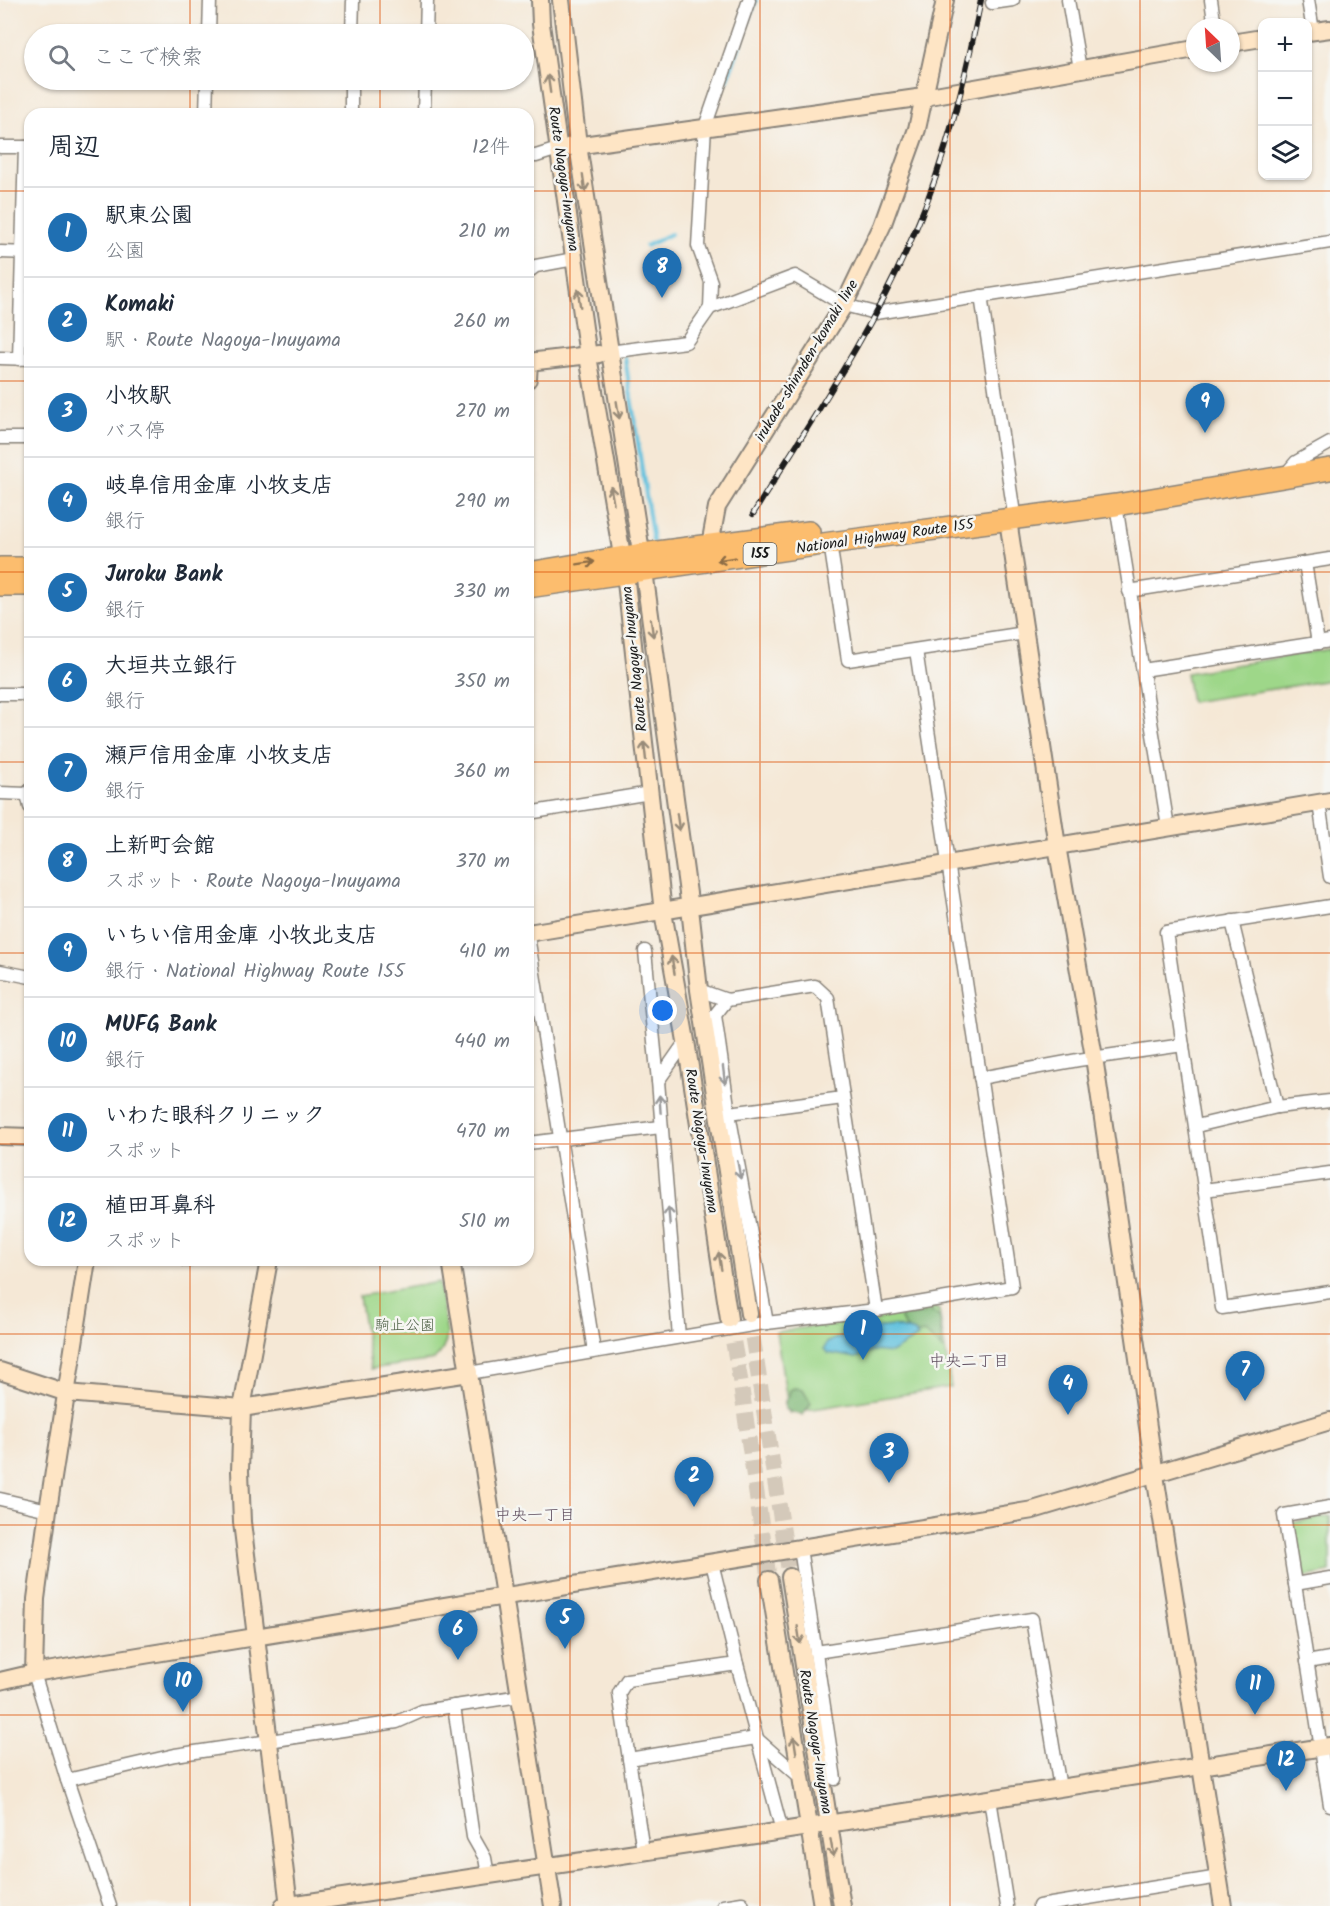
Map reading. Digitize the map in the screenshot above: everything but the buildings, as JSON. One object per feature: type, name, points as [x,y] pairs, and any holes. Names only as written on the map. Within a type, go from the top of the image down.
[{"type":"highway","name":"National Highway Route 155","points":[[534,572],[830,543],[1005,521],[1281,479],[1330,469]]},
{"type":"highway","name":"National Highway Route 155","points":[[534,586],[710,545],[836,528],[964,519],[1005,521]]},
{"type":"highway","points":[[0,568],[24,568]]},
{"type":"highway","points":[[0,585],[24,585]]},
{"type":"street","points":[[209,24],[210,0]]},
{"type":"street","points":[[352,24],[353,0]]},
{"type":"street","points":[[426,24],[427,0]]},
{"type":"street","name":"Route Nagoya-Inuyama","points":[[540,0],[558,149],[588,356],[633,564],[690,908],[703,1021],[749,1314]]},
{"type":"street","name":"Route Nagoya-Inuyama","points":[[561,0],[578,145],[609,352],[633,564],[650,793],[663,912],[686,1041],[729,1319]]},
{"type":"street","points":[[534,361],[686,342],[710,308],[711,282],[698,246],[705,127],[749,0]]},
{"type":"street","name":"irukade-shinnden-komaki line","points":[[710,545],[717,507],[844,305],[882,226],[917,129],[945,0]]},
{"type":"street","points":[[992,3],[1013,0]]},
{"type":"street","points":[[1068,0],[1080,69]]},
{"type":"street","points":[[1211,0],[1214,18]]},
{"type":"street","points":[[1308,0],[1309,18]]},
{"type":"street","points":[[1312,32],[1330,29]]},
{"type":"street","points":[[1240,42],[1258,39]]},
{"type":"street","points":[[534,156],[578,145],[924,97],[1186,51]]},
{"type":"street","points":[[206,108],[207,90]]},
{"type":"street","points":[[351,90],[351,108]]},
{"type":"street","points":[[424,90],[424,108]]},
{"type":"street","points":[[0,147],[24,147]]},
{"type":"street","points":[[710,308],[795,276],[844,305],[874,313],[1330,243]]},
{"type":"street","points":[[0,252],[24,253]]},
{"type":"street","points":[[534,268],[574,259]]},
{"type":"street","points":[[981,296],[1005,521],[1025,633],[1057,846],[1095,1057],[1155,1475],[1223,1906]]},
{"type":"street","points":[[0,358],[24,359]]},
{"type":"street","points":[[0,438],[24,438]]},
{"type":"street","points":[[1281,479],[1296,462],[1330,443]]},
{"type":"street","points":[[1116,505],[1168,827]]},
{"type":"street","points":[[830,543],[848,660],[1025,633]]},
{"type":"street","points":[[1129,591],[1330,559]]},
{"type":"street","points":[[1143,670],[1324,642],[1305,563]]},
{"type":"street","points":[[0,1371],[67,1393],[242,1408],[767,1323],[876,1310],[1012,1287],[916,650]]},
{"type":"street","points":[[0,694],[24,694]]},
{"type":"street","points":[[0,794],[24,792]]},
{"type":"street","points":[[534,812],[650,793]]},
{"type":"street","points":[[534,934],[1325,802],[1330,877]]},
{"type":"street","points":[[1330,906],[1166,932],[1222,1308],[1330,1292]]},
{"type":"street","points":[[1232,921],[1277,1107]]},
{"type":"street","points":[[645,951],[679,1337]]},
{"type":"street","points":[[0,971],[24,976]]},
{"type":"street","points":[[534,972],[594,1351]]},
{"type":"street","points":[[699,990],[727,1000],[815,986],[828,998],[876,1310]]},
{"type":"street","points":[[727,1000],[715,1016],[729,1113],[767,1323]]},
{"type":"street","points":[[703,1021],[719,1036]]},
{"type":"street","points":[[658,1081],[686,1041]]},
{"type":"street","points":[[980,1078],[1095,1057],[1184,1045]]},
{"type":"street","points":[[729,1113],[843,1098]]},
{"type":"street","points":[[1196,1126],[1277,1107],[1330,1101]]},
{"type":"street","points":[[534,1142],[661,1127]]},
{"type":"street","points":[[0,1136],[24,1137]]},
{"type":"street","points":[[1204,1190],[1330,1173]]},
{"type":"street","points":[[86,1266],[36,1599],[34,1673],[67,1780],[110,1906]]},
{"type":"street","points":[[268,1266],[242,1408],[240,1471],[242,1521],[287,1906],[1325,1746]]},
{"type":"street","points":[[452,1266],[553,1906]]},
{"type":"street","points":[[0,1681],[34,1673],[256,1636],[1033,1510],[1330,1421]]},
{"type":"street","points":[[0,1499],[48,1510]]},
{"type":"street","points":[[1330,1507],[1284,1515],[1294,1584],[1325,1746],[1330,1805]]},
{"type":"street","points":[[800,1548],[835,1779]]},
{"type":"street","points":[[712,1563],[782,1831]]},
{"type":"street","name":"Route Nagoya-Inuyama","points":[[790,1577],[842,1906]]},
{"type":"street","points":[[1294,1584],[1330,1578]]},
{"type":"street","name":"Route Nagoya-Inuyama","points":[[770,1580],[822,1906]]},
{"type":"street","points":[[816,1652],[1032,1619],[1060,1788]]},
{"type":"street","points":[[1308,1662],[1330,1658]]},
{"type":"street","points":[[643,1851],[619,1693],[627,1680],[737,1664]]},
{"type":"street","points":[[67,1780],[175,1755],[397,1722],[422,1711],[520,1696]]},
{"type":"street","points":[[454,1706],[473,1837],[485,1858],[488,1875]]},
{"type":"street","points":[[756,1738],[800,1777]]},
{"type":"street","points":[[629,1759],[756,1738]]},
{"type":"street","points":[[990,1799],[1007,1906]]},
{"type":"street","points":[[1039,1906],[1219,1877]]},
{"type":"street","points":[[723,1906],[742,1903],[743,1906]]},
{"type":"green space","points":[[1330,649],[1330,680],[1191,702],[1186,673]]},
{"type":"green space","name":"駒止公園","points":[[439,1282],[447,1334],[445,1345],[439,1355],[434,1360],[371,1369],[359,1296]]},
{"type":"green space","points":[[933,1307],[939,1310],[951,1387],[789,1413],[776,1332]]},
{"type":"green space","points":[[933,1312],[940,1318],[942,1349],[925,1333],[913,1335],[900,1317]]},
{"type":"green space","points":[[803,1389],[811,1403],[803,1415],[785,1409],[785,1401],[790,1390]]},
{"type":"green space","points":[[1330,1516],[1330,1572],[1300,1578],[1290,1523]]},
{"type":"water","points":[[893,1326],[915,1332],[918,1337],[891,1353],[874,1351],[856,1358],[828,1353],[824,1349],[827,1343],[851,1333]]},
{"type":"waterway","points":[[727,81],[756,0]]},
{"type":"waterway","points":[[646,246],[671,234]]},
{"type":"waterway","points":[[625,358],[653,541]]},
{"type":"tunnel","points":[[749,1314],[790,1577]]},
{"type":"tunnel","points":[[729,1319],[769,1580]]},
{"type":"railway","points":[[753,514],[860,340],[915,231],[946,146],[981,0]]},
{"type":"place","name":"上新町会館","points":[[662,298]]},
{"type":"place","name":"いちい信用金庫 小牧北支店","points":[[1205,433]]},
{"type":"place","name":"駅東公園","points":[[863,1360]]},
{"type":"place","name":"瀬戸信用金庫 小牧支店","points":[[1245,1401]]},
{"type":"place","name":"岐阜信用金庫 小牧支店","points":[[1068,1415]]},
{"type":"place","name":"小牧駅","points":[[889,1483]]},
{"type":"place","name":"Komaki","points":[[694,1507]]},
{"type":"place","name":"Juroku Bank","points":[[565,1649]]},
{"type":"place","name":"大垣共立銀行","points":[[458,1660]]},
{"type":"place","name":"MUFG Bank","points":[[183,1712]]},
{"type":"place","name":"いわた眼科クリニック","points":[[1255,1715]]},
{"type":"place","name":"植田耳鼻科","points":[[1286,1791]]},
{"type":"district","name":"中央二丁目","points":[[969,1361]]},
{"type":"district","name":"中央一丁目","points":[[535,1515]]}]
